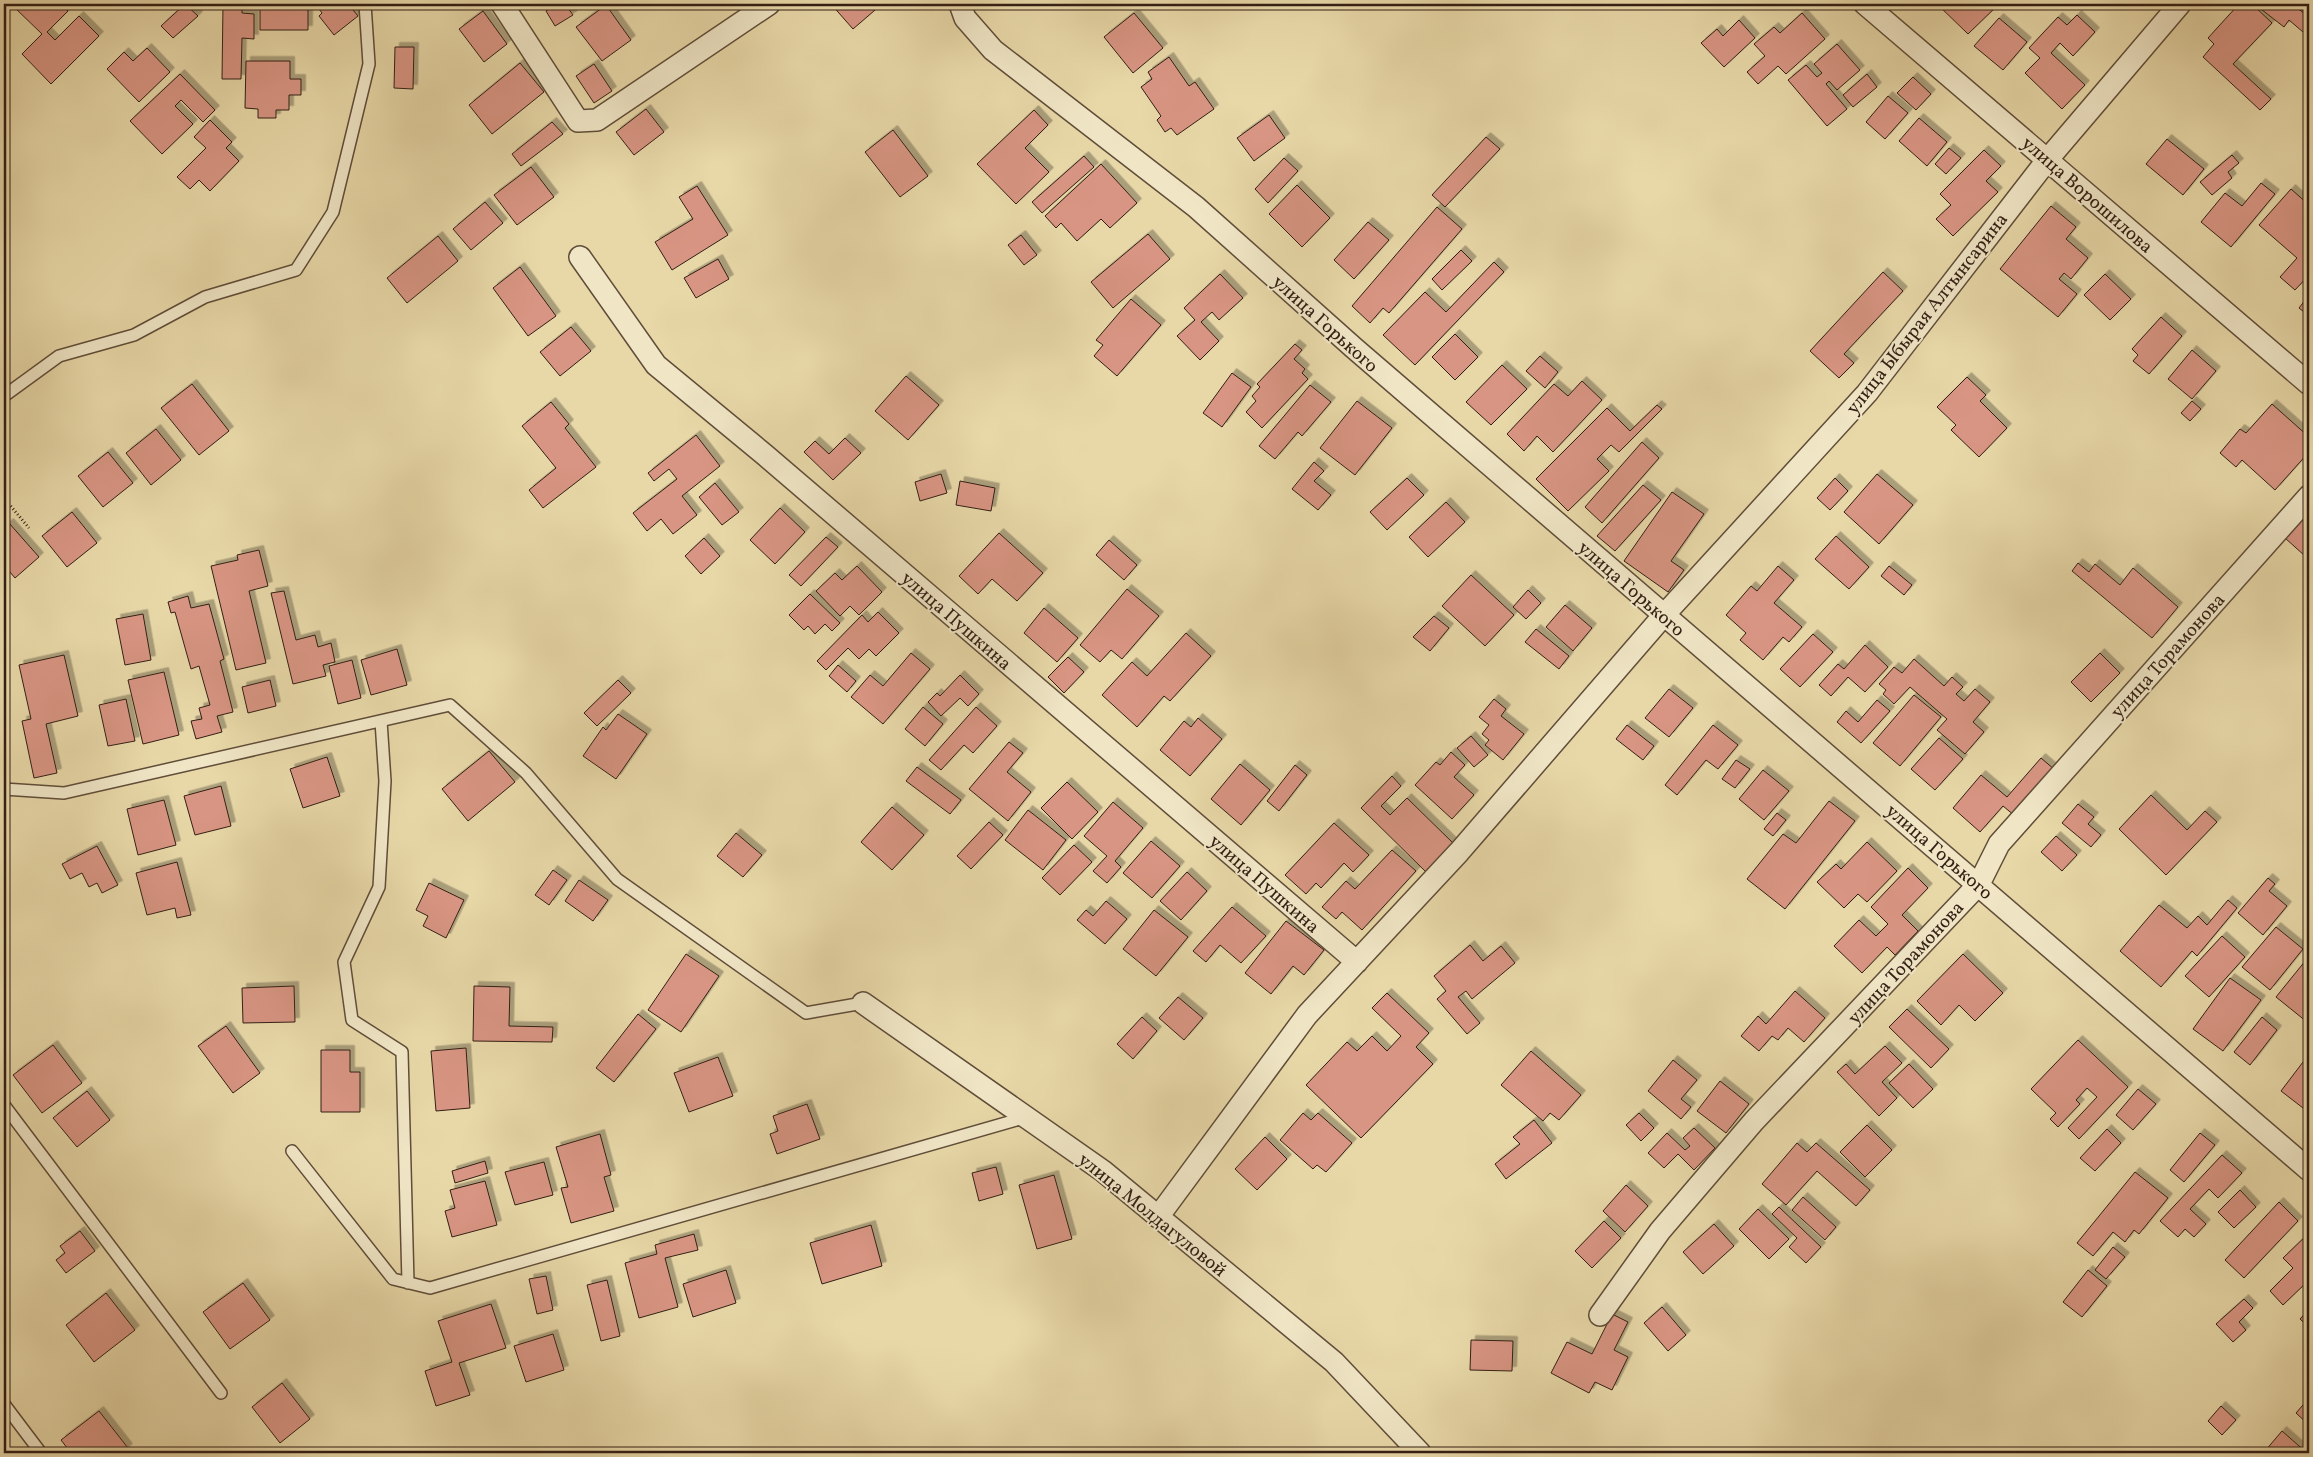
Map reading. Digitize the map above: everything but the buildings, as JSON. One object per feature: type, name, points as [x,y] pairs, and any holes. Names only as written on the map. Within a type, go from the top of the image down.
[{"type":"street","points":[[502,4],[578,121],[597,120],[769,4]]},
{"type":"street","name":"улица Горького","points":[[960,4],[965,18],[993,50],[1196,207],[1354,348],[2309,1170]]},
{"type":"street","name":"улица Ворошилова","points":[[1865,4],[2309,384]]},
{"type":"street","name":"улица Ыбырая Алтынсарина","points":[[1158,1217],[1307,1015],[1459,852],[1664,615],[1867,393],[2048,159],[2180,4]]},
{"type":"street","name":"улица Пушкина","points":[[580,257],[656,365],[765,455],[1357,962]]},
{"type":"street","name":"улица Торамонова","points":[[1600,1315],[1660,1231],[1754,1121],[1978,884],[1999,844],[2309,496]]},
{"type":"street","name":"улица Молдагуловой","points":[[863,1003],[1102,1171],[1334,1362],[1420,1453]]},
{"type":"lane","points":[[4,396],[58,356],[134,335],[205,297],[296,270],[333,212],[369,64],[365,4]]},
{"type":"lane","points":[[4,788],[64,793],[450,705],[526,773],[617,879],[806,1013],[863,1003]]},
{"type":"lane","points":[[381,721],[385,782],[379,887],[344,962],[352,1020],[402,1052],[408,1283]]},
{"type":"lane","points":[[4,1105],[221,1393]]},
{"type":"lane","points":[[292,1151],[393,1279],[430,1288],[1026,1117]]},
{"type":"lane","points":[[4,1404],[41,1453]]},
{"type":"path","points":[[4,498],[29,528]]}]
